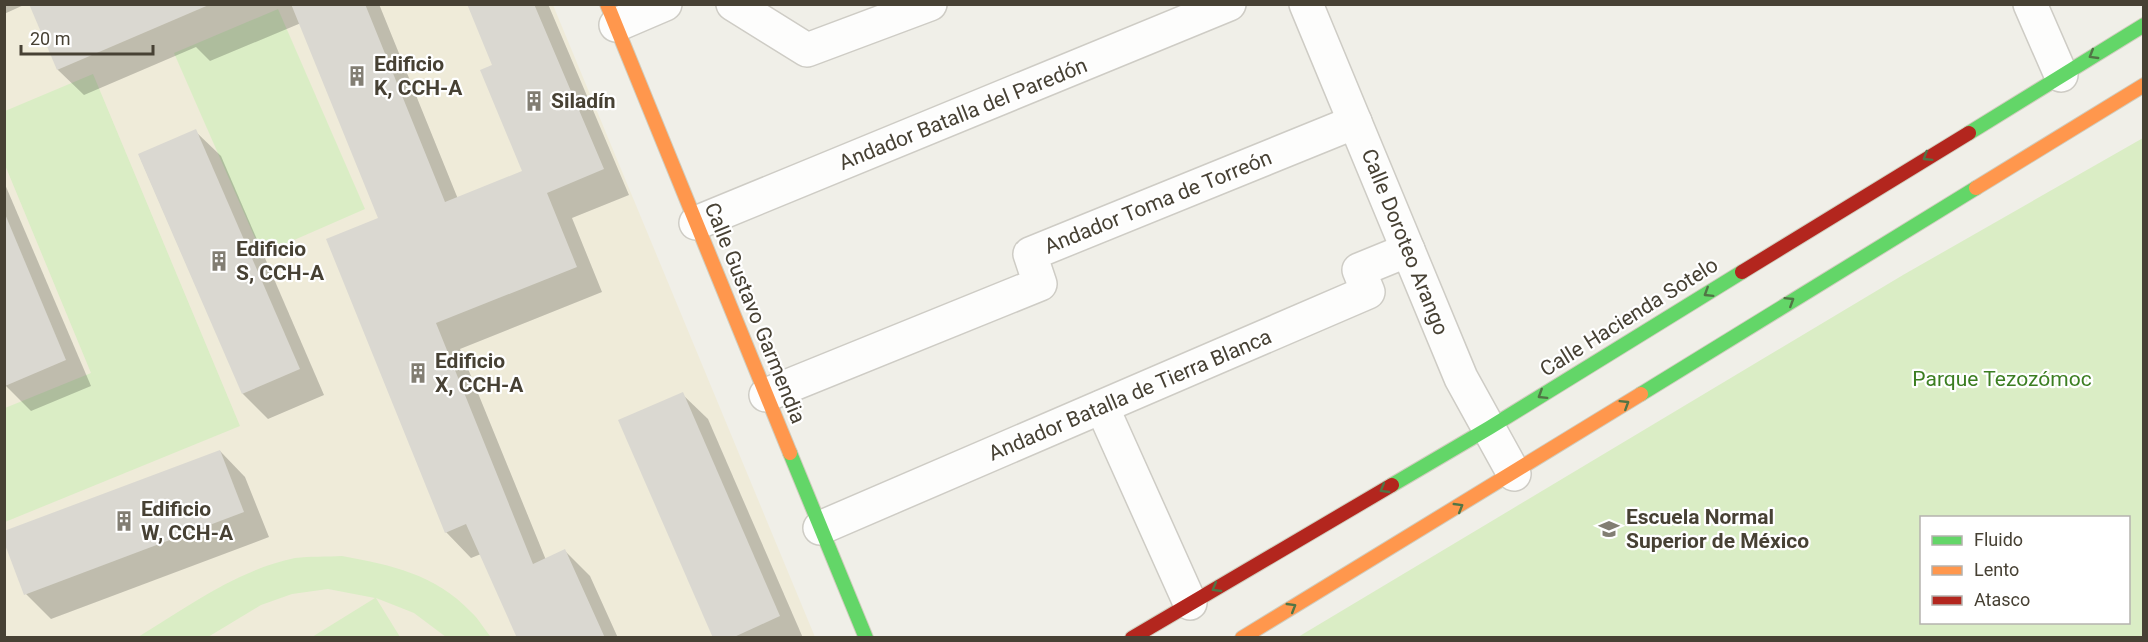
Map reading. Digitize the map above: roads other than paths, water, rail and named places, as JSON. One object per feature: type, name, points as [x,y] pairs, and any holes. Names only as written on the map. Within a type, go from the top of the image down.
[{"type":"street","points":[[611,15],[665,4]]},
{"type":"street","points":[[733,4],[807,50],[930,4]]},
{"type":"street","name":"Andador Batalla del Paredón","points":[[696,223],[1230,4]]},
{"type":"street","name":"Calle Doroteo Arango","points":[[1306,4],[1461,378],[1514,474]]},
{"type":"street","points":[[2030,4],[2061,75]]},
{"type":"street","name":"Calle Gustavo Garmendia","points":[[611,15],[866,638]]},
{"type":"street","name":"Calle Hacienda Sotelo","points":[[1132,638],[1489,428],[2144,25]]},
{"type":"street","points":[[1242,638],[1514,474],[1889,239],[2144,85]]},
{"type":"street","name":"Andador Toma de Torreón","points":[[766,396],[1040,284],[1030,254],[1355,122]]},
{"type":"street","name":"Andador Batalla de Tierra Blanca","points":[[820,528],[1368,292],[1359,270],[1408,250]]},
{"type":"street","points":[[1102,407],[1190,603]]},
{"type":"place","name":"Edificio K, CCH-A","points":[[357,76]]},
{"type":"place","name":"Siladín","points":[[534,101]]},
{"type":"place","name":"Edificio S, CCH-A","points":[[219,261]]},
{"type":"place","name":"Edificio X, CCH-A","points":[[418,373]]},
{"type":"place","name":"Edificio W, CCH-A","points":[[124,521]]},
{"type":"place","name":"Escuela Normal Superior de México","points":[[1609,529]]},
{"type":"park label","name":"Parque Tezozómoc","points":[[2002,379]]}]
